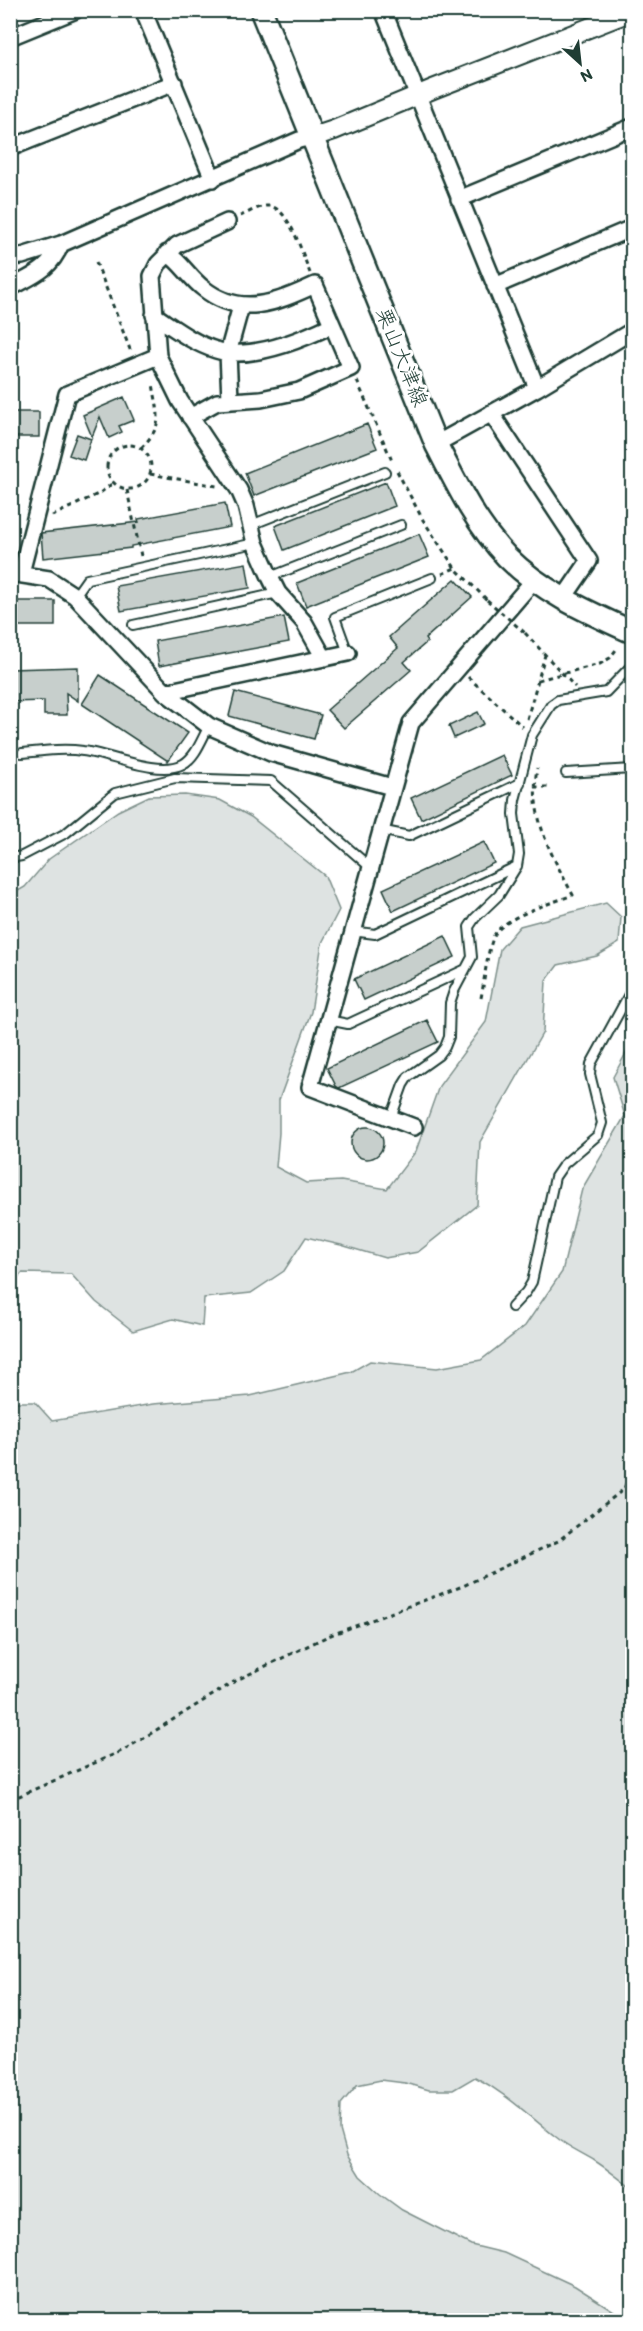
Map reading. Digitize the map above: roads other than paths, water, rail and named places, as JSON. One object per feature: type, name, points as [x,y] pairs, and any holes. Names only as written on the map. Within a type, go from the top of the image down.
[{"type":"main road","name":"栗山大津線","points":[[261,10],[436,444],[458,489],[485,530],[507,556],[534,580],[625,640]]},
{"type":"street","points":[[10,37],[76,10]]},
{"type":"street","points":[[143,10],[213,179]]},
{"type":"street","points":[[383,10],[537,388]]},
{"type":"street","points":[[10,257],[22,256],[61,244],[92,228],[213,179],[299,140],[334,130],[633,11]]},
{"type":"street","points":[[10,148],[174,83]]},
{"type":"street","points":[[459,199],[633,128]]},
{"type":"street","points":[[227,222],[177,245],[167,253],[152,276],[158,356],[190,417],[239,490],[255,543],[278,593],[304,622],[324,658]]},
{"type":"street","points":[[495,286],[633,228]]},
{"type":"street","points":[[10,288],[42,271],[54,259],[61,244]]},
{"type":"street","points":[[167,253],[178,260],[191,278],[204,289],[222,300],[241,306],[259,305],[315,285],[351,368],[299,391],[261,399],[230,399],[217,402],[190,417]]},
{"type":"street","points":[[230,399],[228,353],[241,306]]},
{"type":"street","points":[[154,315],[191,339],[228,353],[272,348],[300,340],[332,325]]},
{"type":"street","points":[[436,444],[633,331]]},
{"type":"street","points":[[158,356],[68,394],[34,524],[16,573],[49,579],[75,596],[165,692],[209,726],[271,753],[392,787]]},
{"type":"street","points":[[491,413],[589,561],[563,599]]},
{"type":"street","points":[[414,1127],[310,1087],[411,723],[534,580]]},
{"type":"street","points":[[165,692],[348,653]]},
{"type":"lane","points":[[251,525],[386,472]]},
{"type":"lane","points":[[270,577],[401,525]]},
{"type":"lane","points":[[75,596],[87,579],[255,543]]},
{"type":"lane","points":[[348,653],[334,617],[432,578]]},
{"type":"lane","points":[[134,625],[278,593]]},
{"type":"lane","points":[[392,1119],[403,1085],[408,1077],[439,1055],[445,1047],[448,1037],[450,1003],[472,957],[469,927],[499,895],[517,866],[519,854],[514,800],[532,735],[551,705],[558,700],[606,692],[633,665]]},
{"type":"lane","points":[[22,753],[56,750],[83,751],[164,768],[182,765],[192,755],[209,726]]},
{"type":"lane","points":[[566,773],[633,769]]},
{"type":"lane","points":[[10,858],[22,856],[66,833],[115,793],[175,778],[187,778],[271,782],[370,867]]},
{"type":"lane","points":[[380,830],[409,836],[520,783]]},
{"type":"lane","points":[[352,931],[375,934],[517,866]]},
{"type":"lane","points":[[328,1020],[348,1024],[465,969]]},
{"type":"lane","points":[[512,1307],[532,1282],[555,1177],[564,1164],[598,1135],[602,1123],[590,1074],[591,1064],[633,989]]}]
